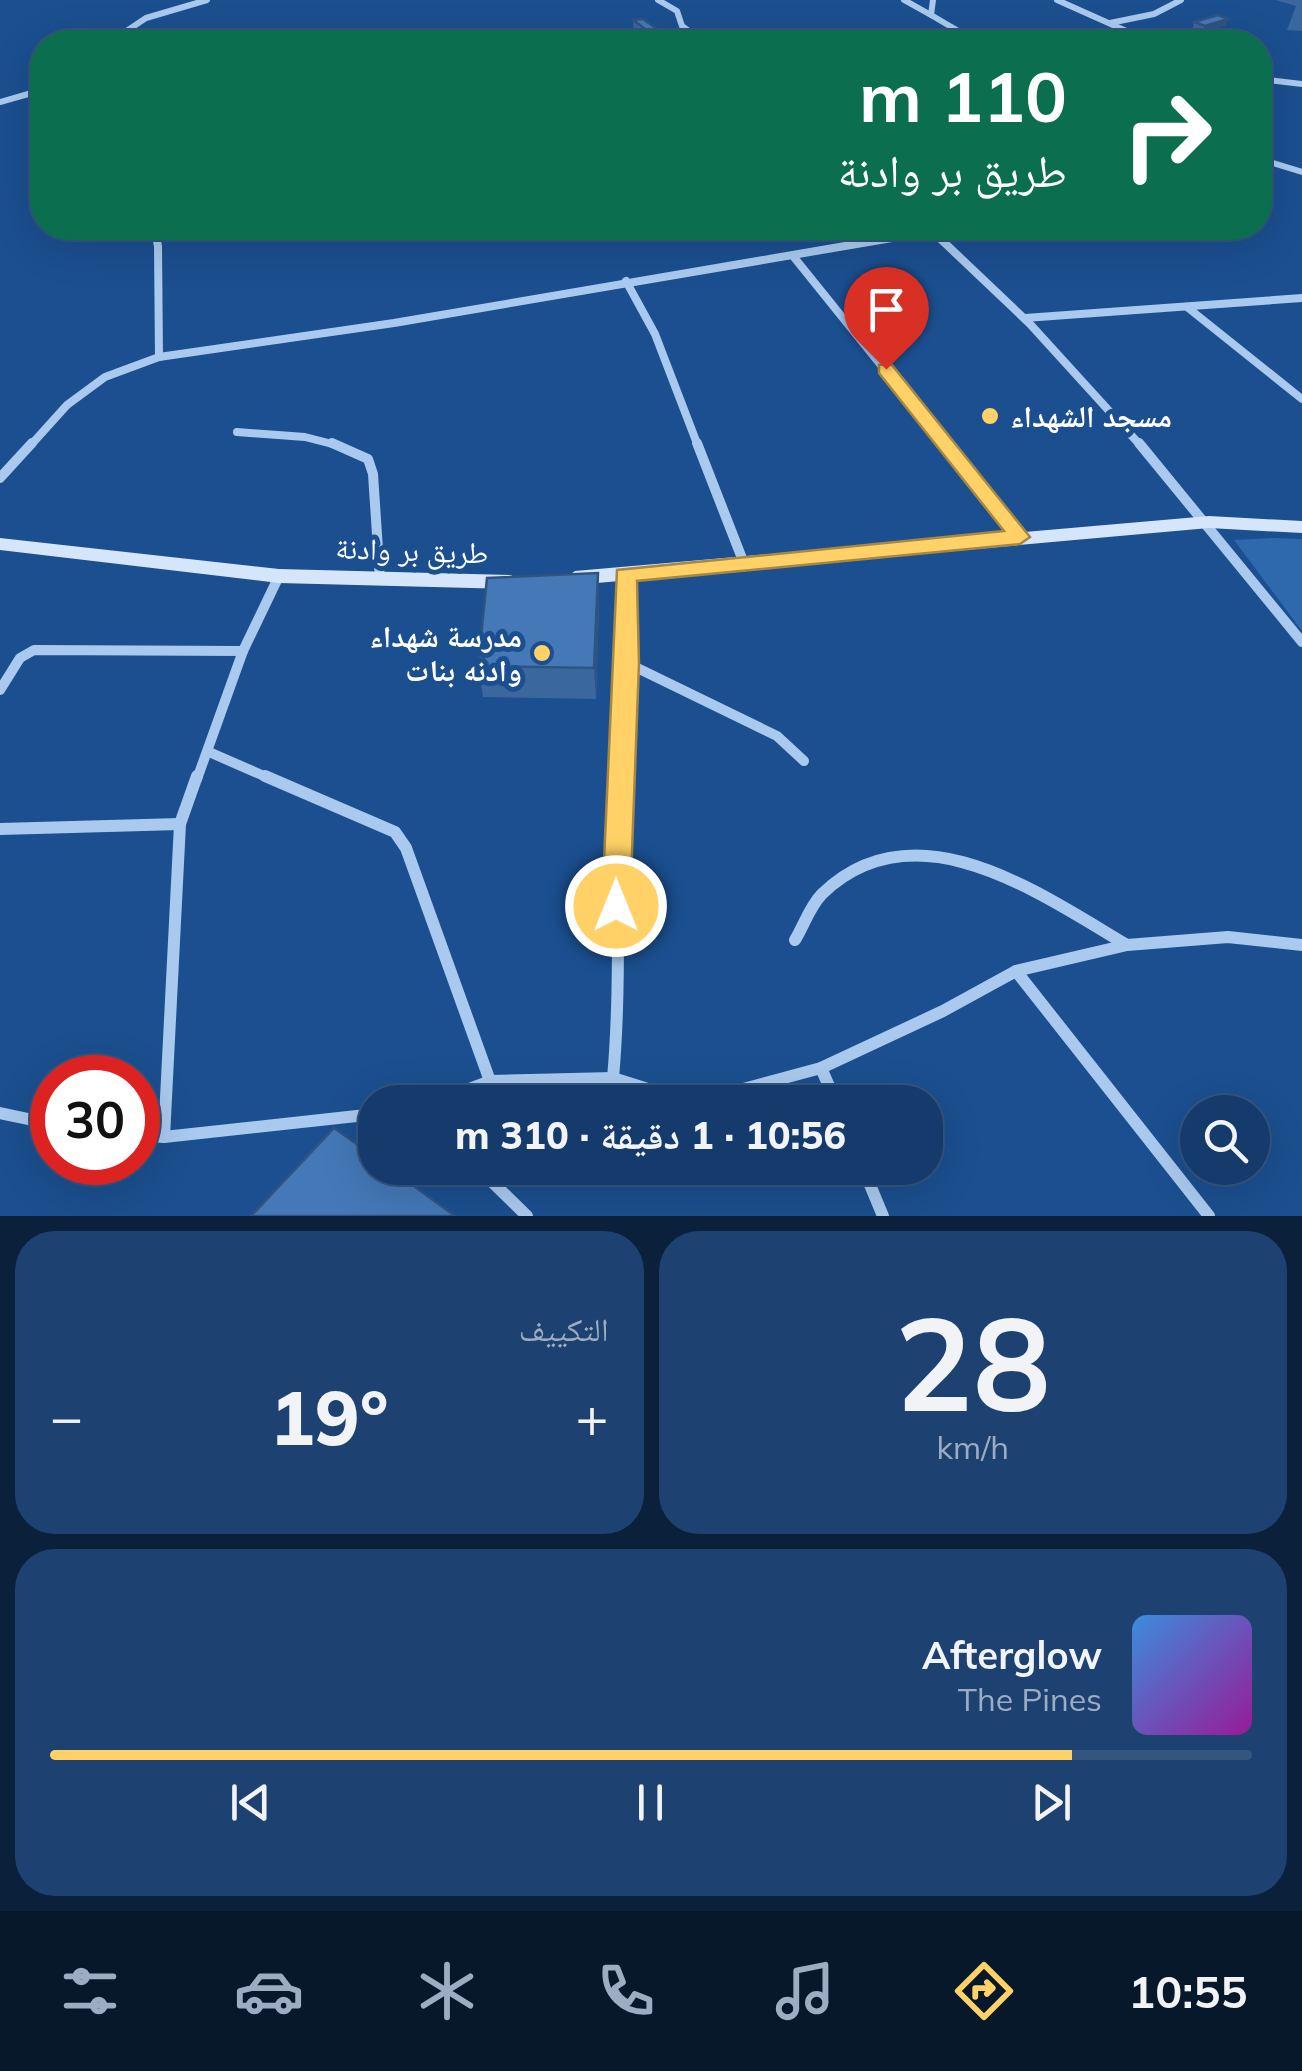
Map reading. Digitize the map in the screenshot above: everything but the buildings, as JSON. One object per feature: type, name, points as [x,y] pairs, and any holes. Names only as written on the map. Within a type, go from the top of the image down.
[{"type":"street","points":[[128,30],[146,18],[207,0]]},
{"type":"street","points":[[658,0],[677,10],[687,30]]},
{"type":"street","points":[[904,0],[956,30]]},
{"type":"street","points":[[932,15],[933,0]]},
{"type":"street","points":[[1056,0],[1125,30]]},
{"type":"street","points":[[1110,23],[1154,14],[1181,0]]},
{"type":"street","points":[[1272,80],[1302,84]]},
{"type":"street","points":[[0,102],[30,93]]},
{"type":"street","points":[[1272,163],[1302,172]]},
{"type":"street","points":[[157,240],[160,357]]},
{"type":"street","points":[[0,478],[67,405],[106,378],[160,357],[394,322],[875,240]]},
{"type":"street","points":[[944,240],[1026,318],[1209,522],[1302,642]]},
{"type":"street","points":[[793,256],[1020,537]]},
{"type":"street","points":[[626,281],[654,334],[745,566]]},
{"type":"street","points":[[1026,318],[1302,298]]},
{"type":"street","points":[[1187,307],[1302,400]]},
{"type":"street","points":[[238,432],[312,438],[354,450],[368,459],[373,474],[380,580]]},
{"type":"street","name":"طريق بر وادنة","points":[[0,544],[279,576],[548,580],[745,566],[1209,522],[1302,527]]},
{"type":"street","points":[[613,1078],[619,1012],[615,870],[627,663],[625,575]]},
{"type":"street","points":[[164,1136],[180,824],[243,651],[279,576]]},
{"type":"street","points":[[0,690],[20,658],[34,650],[243,651]]},
{"type":"street","points":[[627,663],[777,736],[804,761]]},
{"type":"street","points":[[209,752],[395,832],[406,848],[490,1081]]},
{"type":"street","points":[[0,830],[180,824]]},
{"type":"street","points":[[796,940],[820,896],[844,877],[894,854],[933,852],[957,857],[1009,878],[1128,945]]},
{"type":"street","points":[[480,1085],[490,1081],[613,1078],[664,1093],[706,1099],[822,1068],[943,1011],[1016,971],[1128,945],[1228,938],[1302,945]]},
{"type":"street","points":[[1016,971],[1209,1216]]},
{"type":"street","points":[[822,1068],[829,1085]]},
{"type":"street","points":[[0,1112],[30,1119]]},
{"type":"street","points":[[160,1136],[358,1116]]},
{"type":"street","points":[[495,1185],[527,1216]]},
{"type":"street","points":[[870,1185],[883,1216]]},
{"type":"shaded area","points":[[1302,539],[1302,631],[1234,540]]},
{"type":"place","name":"مسجد الشهداء","points":[[990,416]]},
{"type":"place","name":"مدرسة شهداء وادنه بنات","points":[[542,653]]},
{"type":"route","points":[[616,906],[627,663],[625,575],[1020,537],[886,369]]}]
